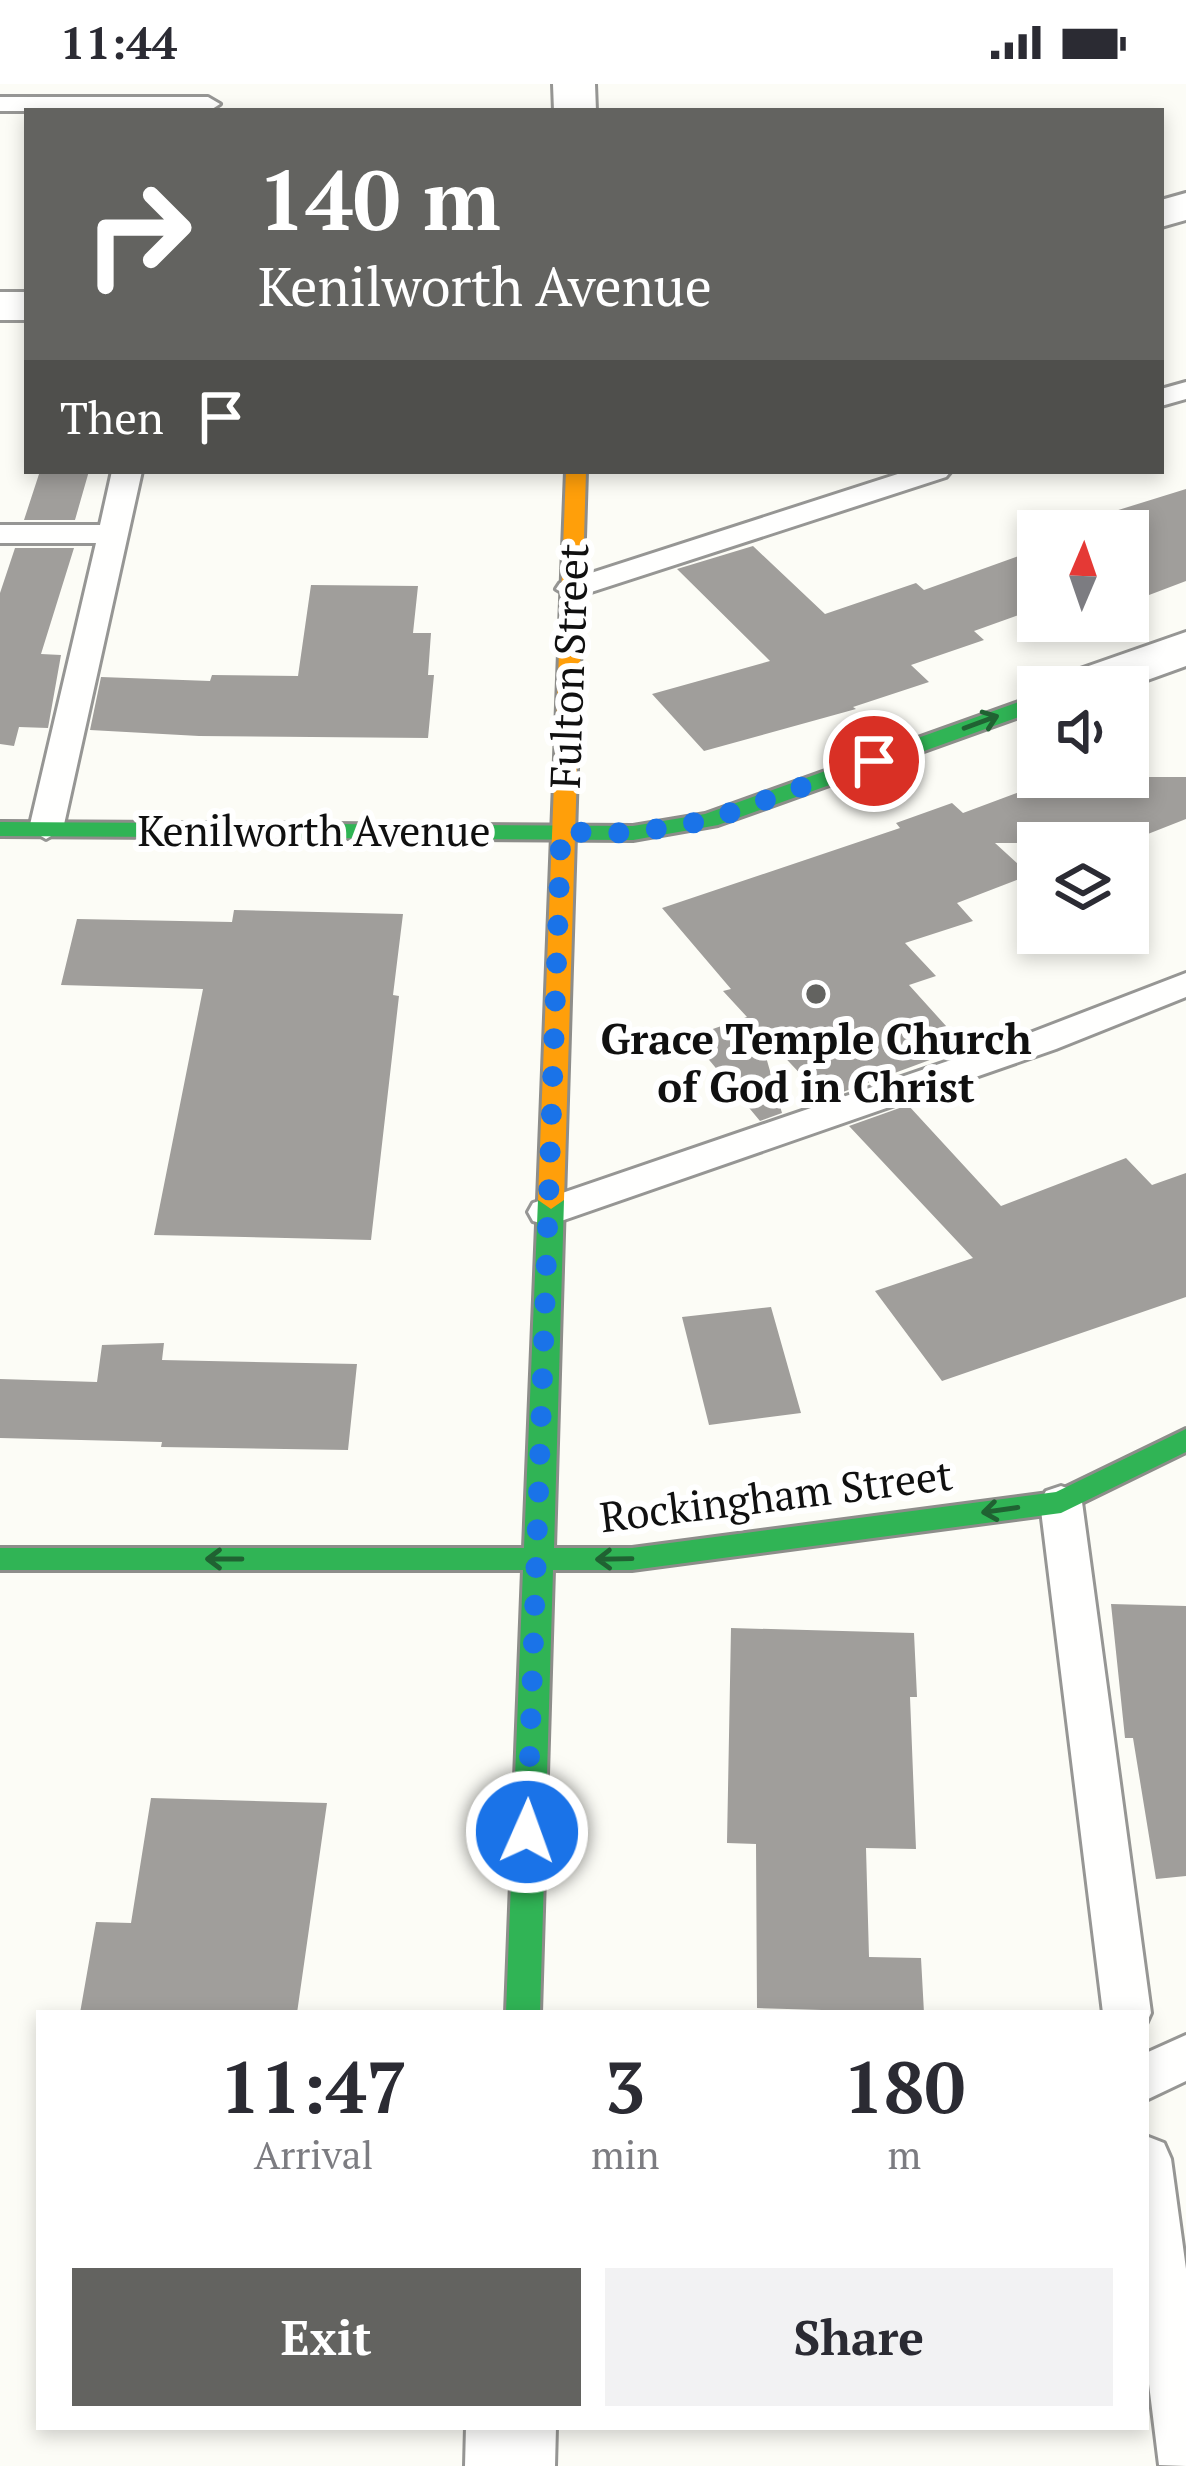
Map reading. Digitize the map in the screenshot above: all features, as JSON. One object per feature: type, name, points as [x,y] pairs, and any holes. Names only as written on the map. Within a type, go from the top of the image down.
[{"type":"street","name":"Fulton Street","points":[[523,2010],[576,474]]},
{"type":"street","points":[[1137,666],[1186,648]]},
{"type":"street","name":"Kenilworth Avenue","points":[[0,829],[633,833],[710,820],[1017,710]]},
{"type":"street","name":"Rockingham Street","points":[[0,1558],[632,1559],[1061,1502],[1186,1440]]},
{"type":"street","points":[[510,2466],[511,2430]]},
{"type":"lane","points":[[0,104],[209,100]]},
{"type":"lane","points":[[46,829],[126,474]]},
{"type":"lane","points":[[571,589],[927,474]]},
{"type":"lane","points":[[0,534],[113,534]]},
{"type":"lane","points":[[548,1212],[1043,1041],[1186,984]]},
{"type":"lane","points":[[1061,1502],[1127,2010]]},
{"type":"lane","points":[[1149,2076],[1186,2056]]},
{"type":"lane","points":[[1149,2182],[1186,2465]]},
{"type":"building","points":[[39,474],[88,474],[75,520],[24,520]]},
{"type":"building","points":[[1186,489],[1186,581],[1149,595],[1149,510],[1118,510]]},
{"type":"building","points":[[753,546],[825,614],[916,583],[924,590],[1017,557],[1017,616],[974,631],[984,640],[911,665],[929,682],[853,707],[856,709],[704,751],[652,694],[770,661],[677,569]]},
{"type":"building","points":[[15,548],[74,548],[41,654],[61,655],[48,728],[19,727],[14,746],[0,744],[0,593]]},
{"type":"building","points":[[311,585],[418,586],[413,633],[431,633],[428,675],[434,675],[428,738],[90,730],[101,677],[210,681],[212,675],[298,676]]},
{"type":"building","name":"Grace Temple Church of God in Christ","points":[[1149,777],[1186,777],[1186,819],[1149,834],[1149,822],[1017,822],[1017,843],[995,843],[1017,863],[1017,880],[957,903],[973,921],[905,943],[936,976],[909,985],[965,1047],[824,1099],[758,1029],[782,1113],[760,1121],[690,1037],[747,1017],[723,991],[731,989],[662,908],[900,828],[896,823],[952,803],[963,813],[1017,793],[1017,798],[1149,798]]},
{"type":"building","points":[[234,910],[403,914],[393,995],[399,996],[371,1240],[154,1235],[203,989],[61,985],[77,919],[232,922]]},
{"type":"building","points":[[908,1105],[1001,1206],[1126,1158],[1152,1185],[1186,1173],[1186,1297],[942,1381],[875,1291],[973,1258],[849,1126]]},
{"type":"building","points":[[771,1307],[801,1413],[709,1425],[682,1317]]},
{"type":"building","points":[[164,1343],[162,1360],[357,1364],[348,1450],[0,1438],[0,1379],[97,1382],[102,1345]]},
{"type":"building","points":[[1111,1604],[1186,1606],[1186,1876],[1156,1879],[1133,1738],[1125,1738]]},
{"type":"building","points":[[731,1628],[914,1633],[917,1697],[910,1697],[916,1849],[866,1848],[869,1957],[921,1958],[924,2010],[757,2008],[756,1844],[727,1843]]},
{"type":"building","points":[[151,1798],[327,1803],[297,2010],[81,2010],[96,1922],[131,1923]]},
{"type":"traffic: fast","points":[[0,829],[633,833],[710,820],[1017,710]]},
{"type":"traffic: fast","points":[[523,2010],[551,1200]]},
{"type":"traffic: fast","points":[[0,1559],[632,1559],[1061,1502],[1186,1440]]},
{"type":"traffic: slow","points":[[551,1200],[576,474]]},
{"type":"place","name":"Grace Temple Church of God in Christ","points":[[816,994]]},
{"type":"route","points":[[527,1832],[561,832],[633,833],[710,820],[874,761]]}]
